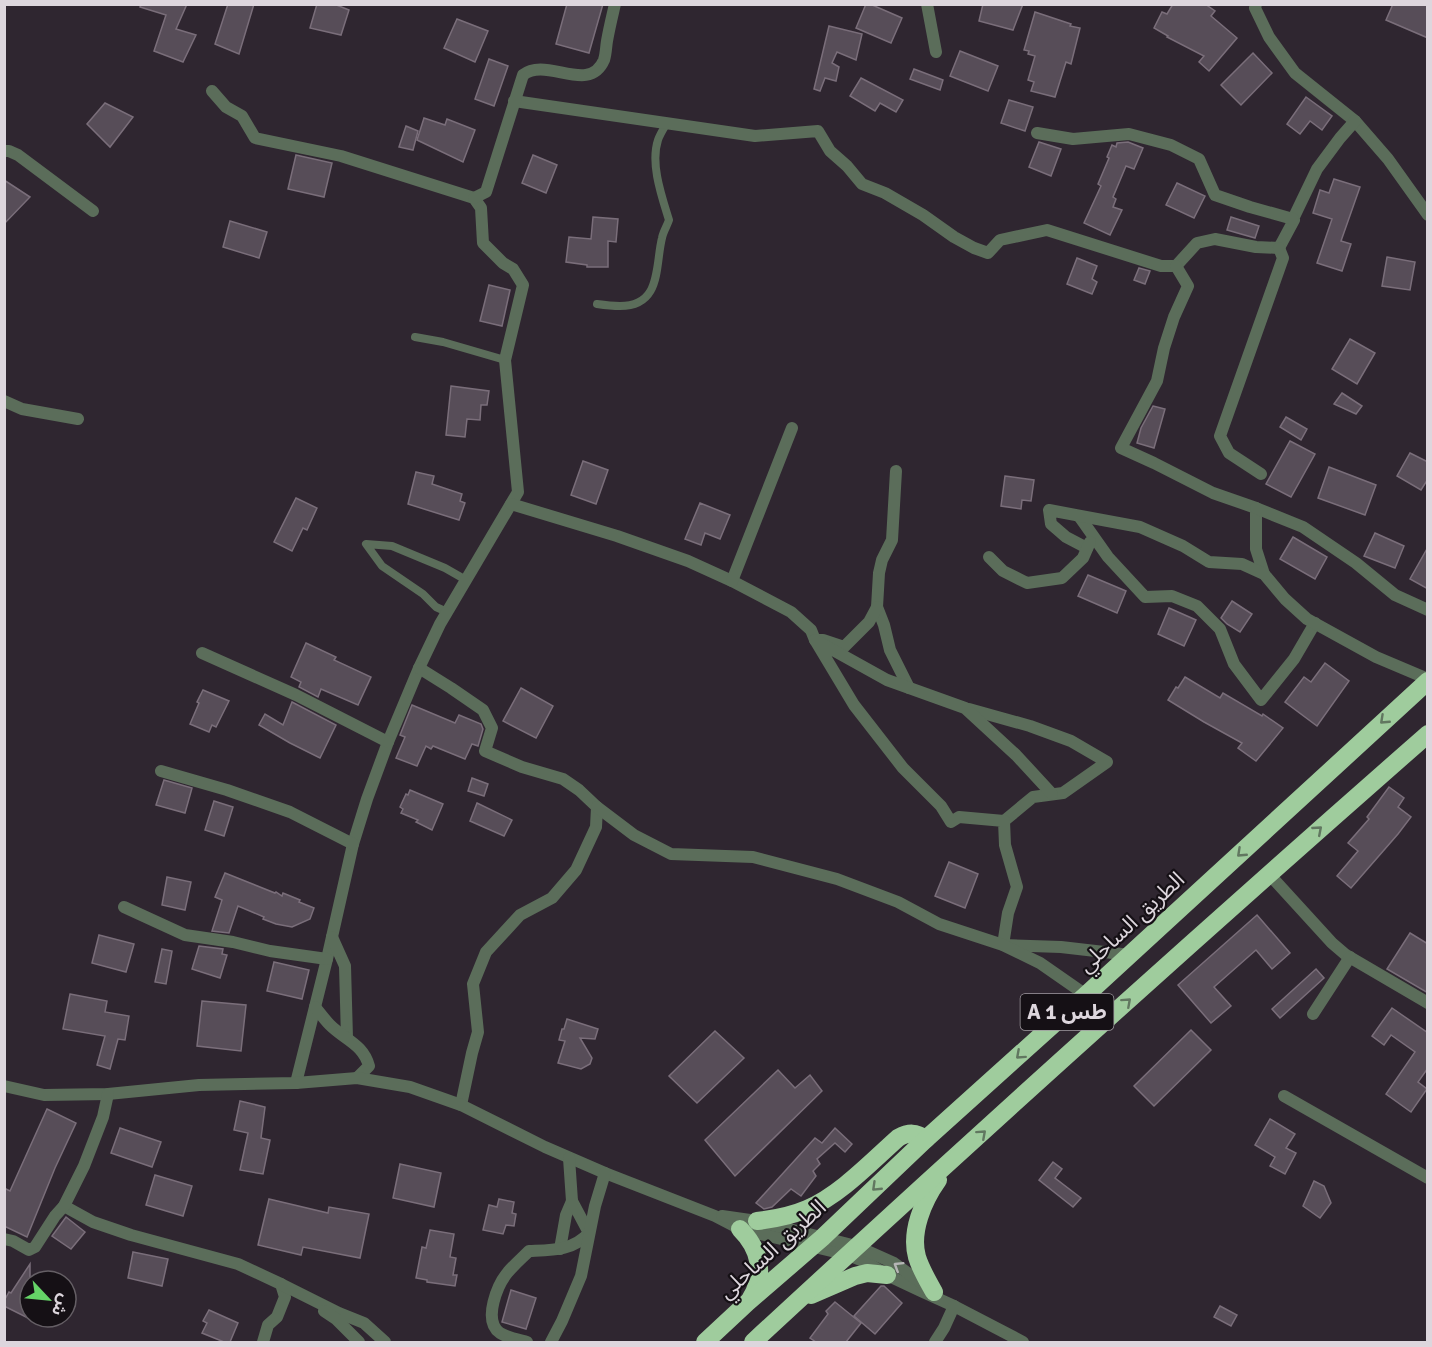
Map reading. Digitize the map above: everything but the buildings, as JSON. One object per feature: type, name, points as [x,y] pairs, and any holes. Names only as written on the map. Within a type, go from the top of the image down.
[{"type":"highway","name":"الطريق الساحلي","points":[[705,1342],[817,1242],[926,1139],[1130,955],[1428,680]]},
{"type":"highway","name":"A 1 طس","points":[[753,1342],[1269,874],[1428,734]]},
{"type":"highway","points":[[757,1221],[791,1215],[822,1202],[905,1134],[912,1133],[926,1139]]},
{"type":"highway","points":[[944,1300],[921,1268],[915,1243],[926,1199],[951,1162]]},
{"type":"highway","points":[[740,1229],[748,1237],[758,1258],[758,1281],[748,1302]]},
{"type":"highway","points":[[801,1299],[855,1276],[888,1275]]},
{"type":"street","points":[[474,198],[486,192],[523,75],[529,70],[540,70],[586,76],[597,70],[604,60],[615,4]]},
{"type":"street","points":[[927,4],[936,52]]},
{"type":"street","points":[[1254,6],[1269,37],[1295,73],[1355,121],[1388,159],[1428,215]]},
{"type":"street","points":[[212,92],[226,107],[242,116],[255,138],[340,156],[474,198],[481,207],[483,243],[513,270],[524,285],[505,360],[518,492],[447,612],[419,668],[388,742],[354,844],[296,1083]]},
{"type":"street","points":[[514,101],[755,136],[818,131],[830,150],[861,183],[923,215],[954,237],[988,253],[1000,240],[1047,230],[1161,266],[1176,266],[1197,243],[1215,239],[1256,247],[1279,248]]},
{"type":"street","points":[[1261,474],[1228,453],[1220,436],[1283,258],[1279,248],[1317,169],[1355,121]]},
{"type":"street","points":[[1037,133],[1073,139],[1129,134],[1171,145],[1198,159],[1215,195],[1293,219]]},
{"type":"street","points":[[4,151],[18,155],[93,211]]},
{"type":"street","points":[[1176,266],[1188,286],[1174,317],[1157,381],[1121,448],[1213,493],[1303,527],[1356,563],[1395,595],[1428,610]]},
{"type":"street","points":[[4,401],[22,409],[78,419]]},
{"type":"street","points":[[732,581],[792,428]]},
{"type":"street","points":[[896,471],[891,540],[879,573],[877,607],[890,650],[909,688]]},
{"type":"street","points":[[511,504],[617,536],[688,561],[791,612],[811,630],[815,640],[854,705],[903,768],[941,806],[951,822],[959,817],[1004,821],[1033,796],[1063,793],[1107,762],[1071,741],[1030,726],[965,708],[887,680],[815,640]]},
{"type":"street","points":[[1256,508],[1256,549],[1264,574],[1285,599],[1314,623],[1376,657],[1428,680]]},
{"type":"street","points":[[1087,548],[1066,537],[1051,524],[1049,510],[1140,527],[1183,546],[1209,562],[1242,564],[1264,574]]},
{"type":"street","points":[[1079,516],[1108,557],[1145,597],[1172,596],[1197,606],[1220,629],[1234,664],[1261,700],[1294,659],[1314,623]]},
{"type":"street","points":[[989,557],[1003,571],[1027,583],[1062,578],[1083,558],[1093,536]]},
{"type":"street","points":[[815,640],[823,640],[844,647],[869,622],[877,607]]},
{"type":"street","points":[[202,653],[297,694],[388,742]]},
{"type":"street","points":[[419,668],[483,710],[492,728],[485,751],[522,767],[563,779],[634,835],[671,854],[753,857],[837,879],[898,902],[939,924],[1003,945],[1040,963],[1086,995]]},
{"type":"street","points":[[965,708],[1016,755],[1052,794]]},
{"type":"street","points":[[161,771],[227,790],[290,812],[354,844]]},
{"type":"street","points":[[461,1105],[478,1032],[473,984],[486,952],[520,915],[552,898],[576,870],[596,827],[597,807]]},
{"type":"street","points":[[1003,945],[1008,913],[1017,887],[1005,845],[1004,821]]},
{"type":"street","points":[[1269,874],[1332,943],[1350,957],[1428,1003]]},
{"type":"street","points":[[124,907],[185,935],[327,959]]},
{"type":"street","points":[[332,937],[345,966],[347,1038]]},
{"type":"street","points":[[1003,945],[1061,947],[1130,955]]},
{"type":"street","points":[[1313,1014],[1350,957]]},
{"type":"street","points":[[315,1007],[331,1026],[356,1045],[366,1056],[369,1066],[357,1078]]},
{"type":"street","points":[[4,1086],[44,1095],[108,1094],[199,1084],[296,1083],[357,1078],[411,1087],[461,1105],[545,1148],[715,1216],[740,1229],[817,1242],[894,1263],[944,1300]]},
{"type":"street","points":[[4,1239],[29,1250],[35,1247],[64,1206],[84,1166],[103,1117],[108,1094]]},
{"type":"street","points":[[1284,1096],[1428,1178]]},
{"type":"street","points":[[569,1158],[572,1201],[589,1233]]},
{"type":"street","points":[[551,1342],[581,1276],[595,1206],[605,1173]]},
{"type":"street","points":[[560,1249],[566,1215],[572,1201]]},
{"type":"street","points":[[64,1206],[93,1222],[238,1264],[364,1323],[385,1342]]},
{"type":"street","points":[[715,1216],[757,1221],[817,1242]]},
{"type":"street","points":[[527,1342],[500,1333],[491,1315],[495,1296],[507,1273],[529,1251],[560,1249],[581,1242],[589,1233]]},
{"type":"street","points":[[852,1250],[888,1275],[944,1300],[1023,1342]]},
{"type":"street","points":[[263,1342],[268,1325],[277,1317],[285,1297],[281,1284]]},
{"type":"street","points":[[294,1290],[336,1320],[359,1342]]},
{"type":"street","points":[[935,1342],[944,1328],[944,1300]]},
{"type":"lane","points":[[597,304],[622,307],[640,303],[651,291],[657,278],[662,236],[669,220],[655,164],[657,141],[667,123]]},
{"type":"lane","points":[[415,337],[443,342],[505,360]]},
{"type":"lane","points":[[447,612],[436,607],[423,594],[382,566],[366,544],[392,546],[466,580]]}]
